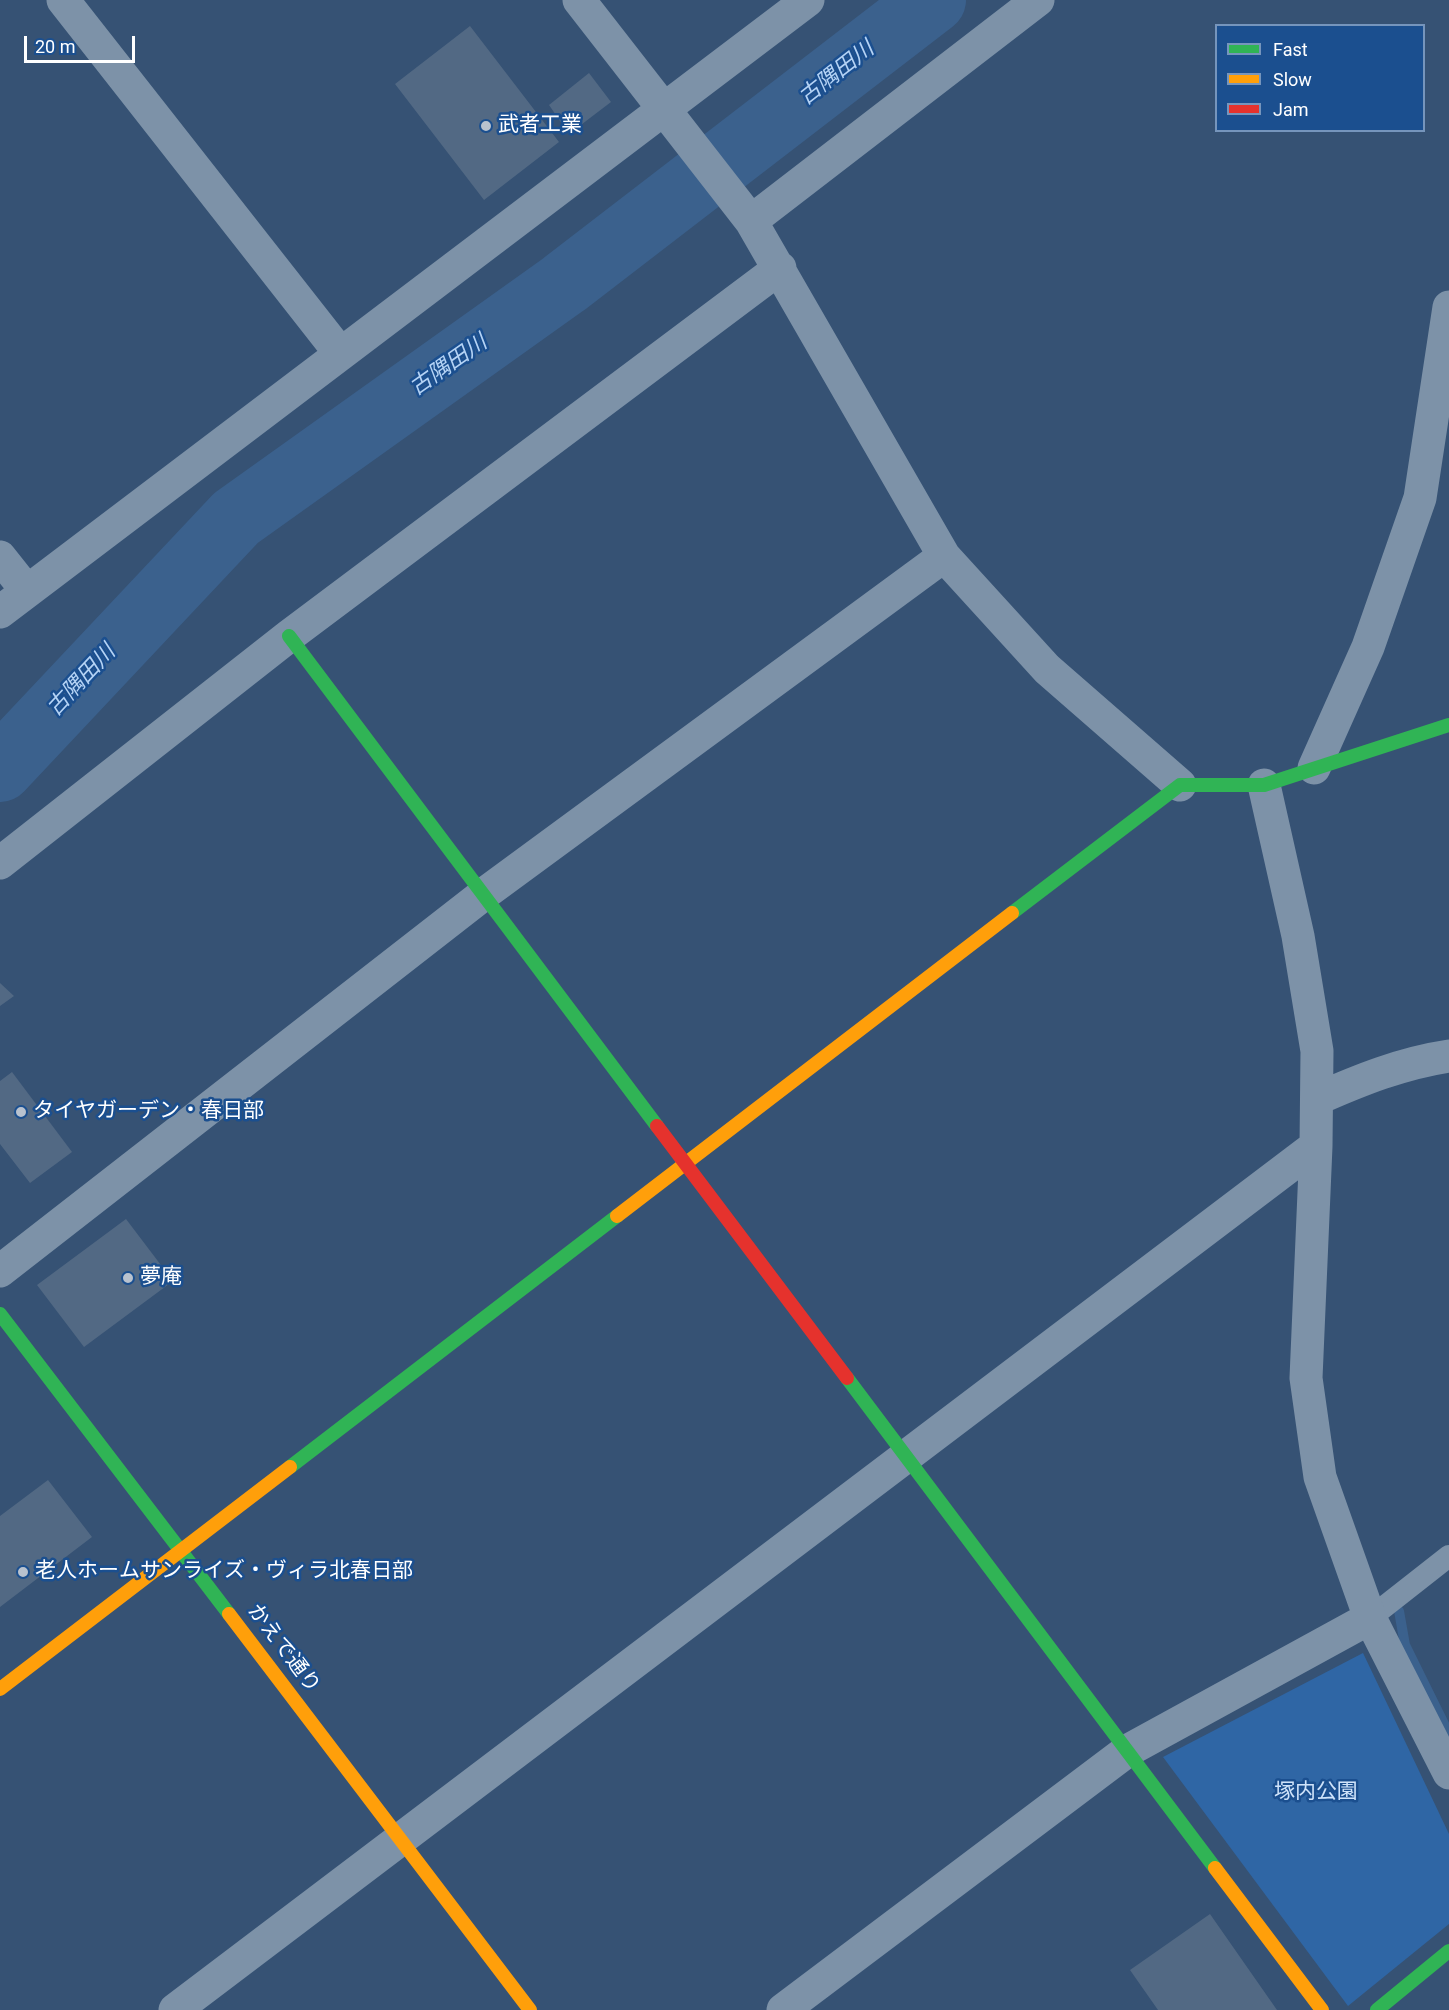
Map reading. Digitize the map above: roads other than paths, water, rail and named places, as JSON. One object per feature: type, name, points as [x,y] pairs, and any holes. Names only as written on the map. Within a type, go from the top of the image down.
[{"type":"street","points":[[63,0],[340,353]]},
{"type":"street","points":[[579,0],[751,221],[944,556],[1047,669],[1180,785]]},
{"type":"street","points":[[0,612],[808,0]]},
{"type":"street","points":[[751,221],[1038,0]]},
{"type":"street","points":[[0,863],[289,636],[780,268]]},
{"type":"street","points":[[1314,768],[1368,647],[1420,498],[1449,307]]},
{"type":"street","points":[[0,1271],[484,894],[944,556]]},
{"type":"street","points":[[0,557],[27,591]]},
{"type":"street","points":[[289,636],[1322,2010]]},
{"type":"street","points":[[0,1689],[1180,785],[1264,785],[1449,725]]},
{"type":"street","points":[[1264,785],[1304,970],[1317,1051],[1316,1146],[1306,1378],[1320,1478],[1370,1618],[1449,1773]]},
{"type":"street","points":[[1317,1099],[1361,1079],[1422,1060],[1449,1056]]},
{"type":"street","points":[[175,2010],[1316,1146]]},
{"type":"street","name":"かえで通り","points":[[0,1314],[182,1550],[530,2010]]},
{"type":"street","points":[[783,2010],[1127,1751],[1370,1618]]},
{"type":"street","points":[[1377,2010],[1449,1951]]},
{"type":"lane","points":[[1370,1618],[1449,1556]]},
{"type":"waterway","name":"古隅田川","points":[[0,769],[236,518],[564,284],[933,0]]},
{"type":"waterway","points":[[1399,1611],[1405,1645],[1449,1734]]},
{"type":"place","name":"武者工業","points":[[486,126]]},
{"type":"place","name":"タイヤガーデン・春日部","points":[[21,1112]]},
{"type":"place","name":"夢庵","points":[[128,1278]]},
{"type":"place","name":"老人ホームサンライズ・ヴィラ北春日部","points":[[23,1572]]},
{"type":"park label","name":"塚内公園","points":[[1316,1793]]}]
